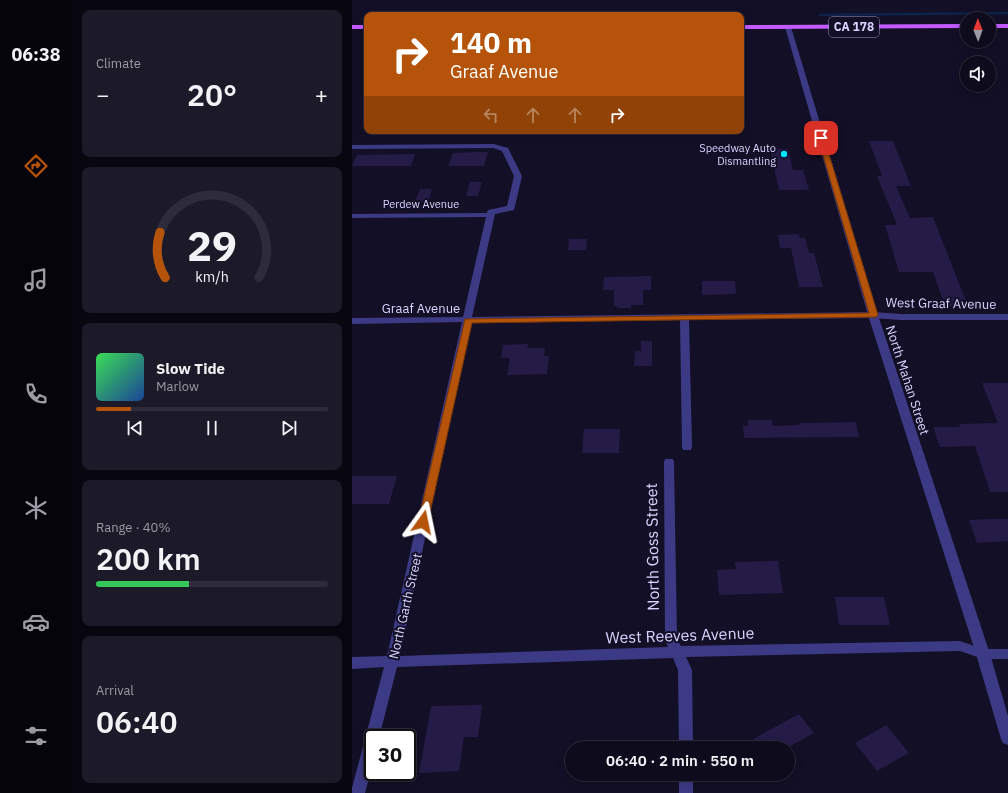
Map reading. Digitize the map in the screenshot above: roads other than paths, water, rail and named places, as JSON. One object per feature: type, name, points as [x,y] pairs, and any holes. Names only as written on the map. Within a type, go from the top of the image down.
[{"type":"main road","name":"CA 178","points":[[744,27],[960,26]]},
{"type":"main road","points":[[996,26],[1008,26]]},
{"type":"main road","points":[[352,28],[364,27]]},
{"type":"street","name":"North Mahan Street","points":[[788,27],[874,315],[983,654],[1008,739]]},
{"type":"street","points":[[352,147],[501,147],[505,150],[518,176],[511,208],[491,212],[490,215]]},
{"type":"street","name":"Perdew Avenue","points":[[352,216],[490,215]]},
{"type":"street","name":"North Garth Street","points":[[358,793],[392,662],[468,321],[490,215]]},
{"type":"street","name":"West Graaf Avenue","points":[[874,315],[901,317],[1008,317]]},
{"type":"street","name":"Graaf Avenue","points":[[352,321],[468,321],[874,315]]},
{"type":"street","points":[[684,317],[687,447]]},
{"type":"street","name":"North Goss Street","points":[[670,462],[671,640],[685,670],[686,741]]},
{"type":"street","name":"West Reeves Avenue","points":[[352,663],[677,652],[960,646],[983,654],[1008,654]]},
{"type":"street","points":[[686,781],[686,793]]},
{"type":"waterway","points":[[820,15],[1008,13]]},
{"type":"place","name":"Speedway Auto Dismantling","points":[[784,154]]}]
